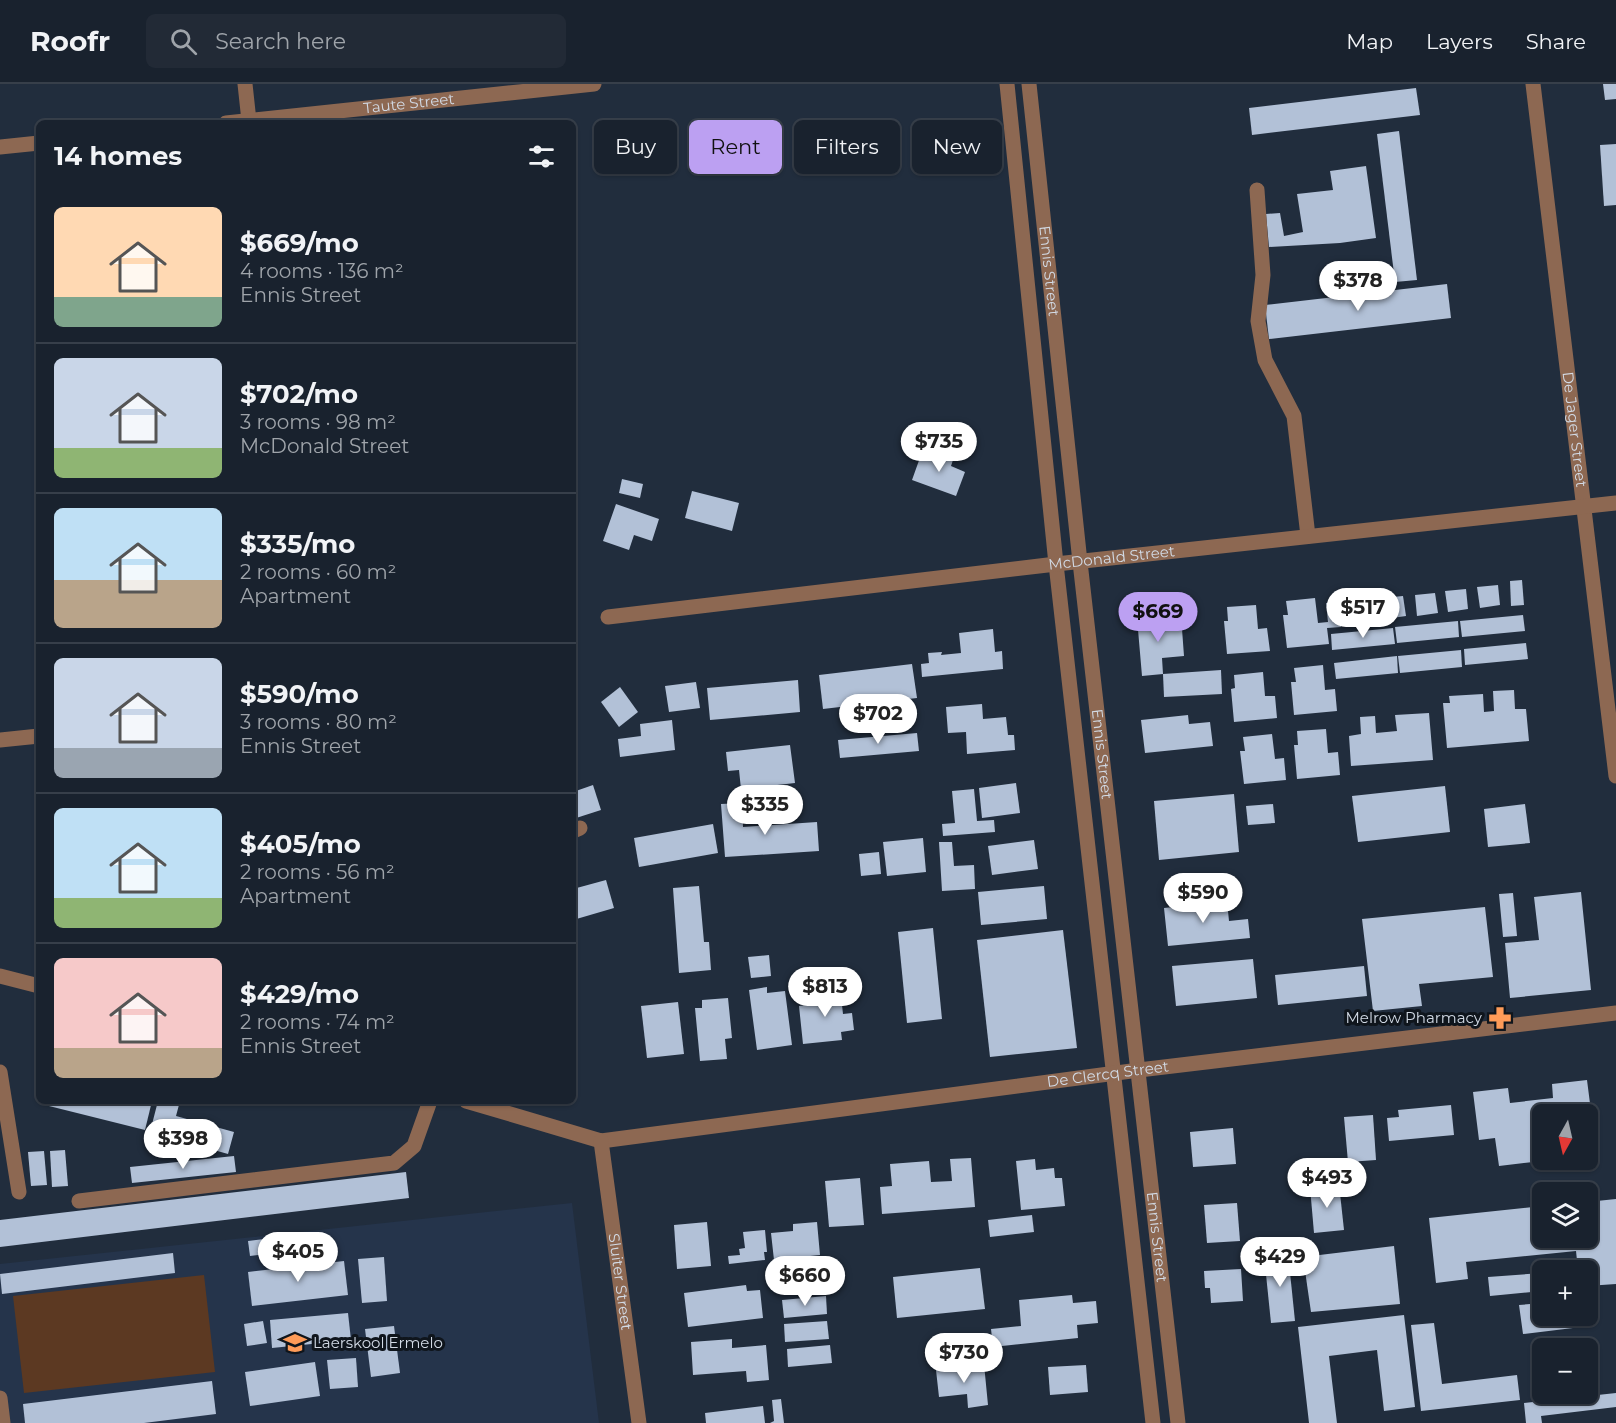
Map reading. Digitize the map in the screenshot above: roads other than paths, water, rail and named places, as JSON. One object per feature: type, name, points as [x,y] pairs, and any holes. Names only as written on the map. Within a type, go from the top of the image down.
[{"type":"street","points":[[245,84],[249,120]]},
{"type":"street","name":"Taute Street","points":[[258,120],[594,84]]},
{"type":"street","name":"Ennis Street","points":[[1007,84],[1056,564],[1153,1423]]},
{"type":"street","name":"Ennis Street","points":[[1029,84],[1080,562],[1178,1423]]},
{"type":"street","name":"De Jager Street","points":[[1533,84],[1616,776]]},
{"type":"street","points":[[0,147],[36,142]]},
{"type":"street","points":[[1257,190],[1263,275],[1258,321],[1265,360],[1294,416],[1308,536]]},
{"type":"street","name":"McDonald Street","points":[[608,617],[1056,564],[1616,503]]},
{"type":"street","points":[[0,740],[36,736]]},
{"type":"street","points":[[0,976],[36,985]]},
{"type":"street","name":"De Clercq Street","points":[[601,1141],[1139,1070],[1616,1013]]},
{"type":"street","points":[[0,1072],[19,1192]]},
{"type":"street","points":[[79,1201],[394,1163],[414,1146],[429,1104]]},
{"type":"street","points":[[476,1104],[601,1141]]},
{"type":"street","name":"Sluiter Street","points":[[601,1141],[639,1423]]},
{"type":"street","points":[[0,1398],[3,1423]]},
{"type":"place","name":"Melrow Pharmacy","points":[[1500,1018]]},
{"type":"place","name":"Laerskool Ermelo","points":[[295,1343]]}]
